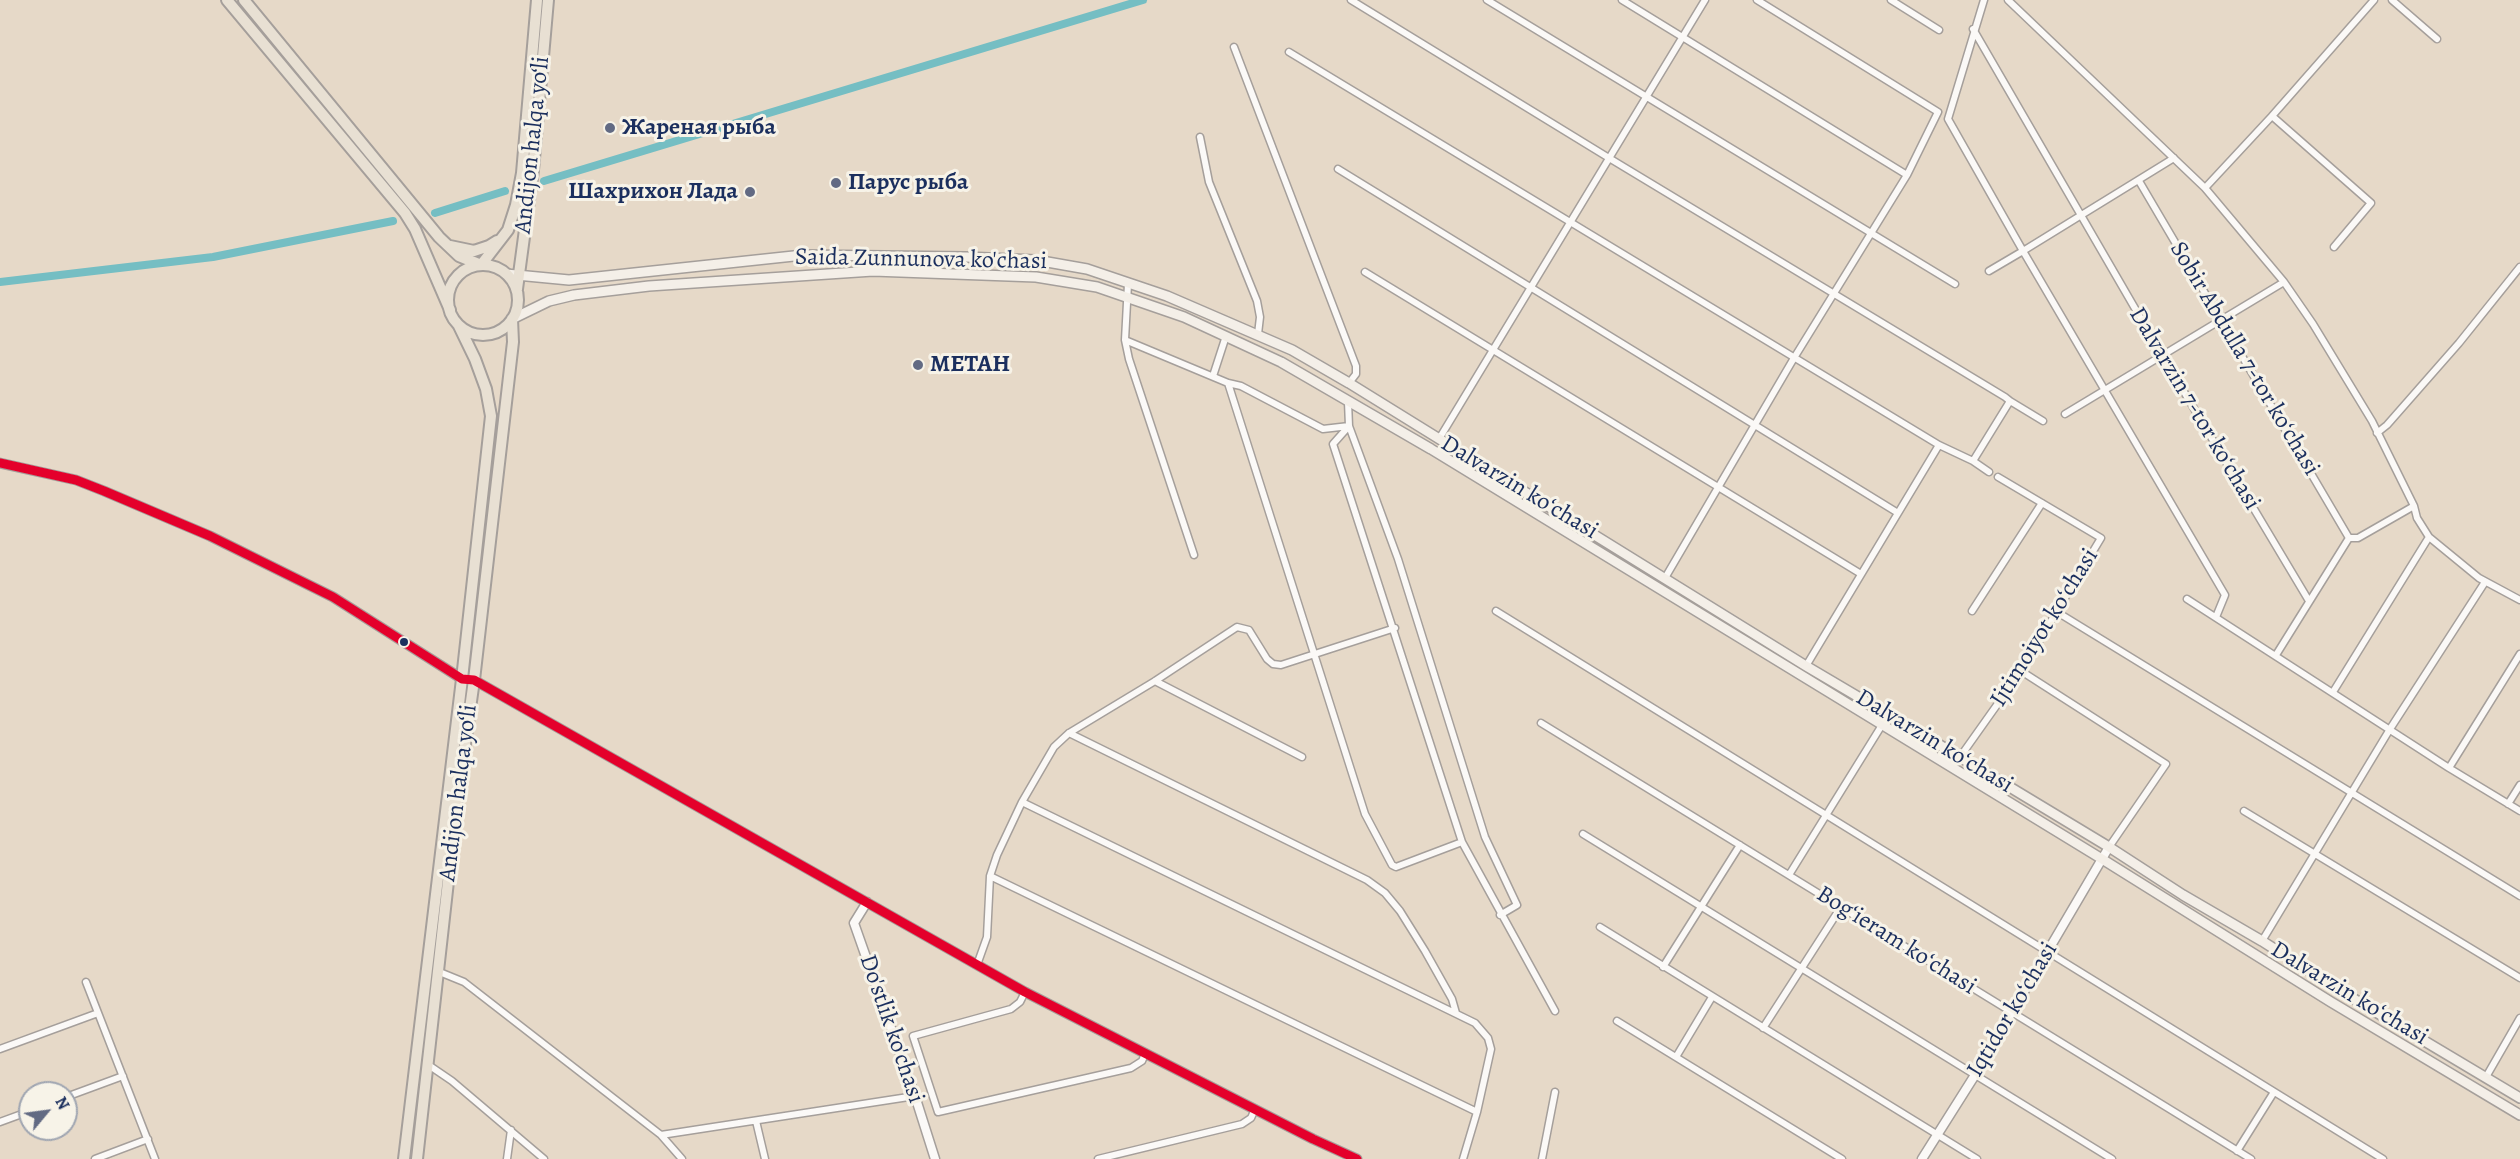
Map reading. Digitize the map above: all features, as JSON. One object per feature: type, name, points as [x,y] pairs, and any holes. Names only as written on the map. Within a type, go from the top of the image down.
[{"type":"highway","points":[[227,0],[405,213],[415,229],[450,310],[459,326],[479,335],[502,330],[512,319],[518,301],[517,289],[506,274],[493,266],[470,267],[452,282],[448,293],[450,310]]},
{"type":"highway","points":[[244,0],[408,202],[459,256],[481,265]]},
{"type":"highway","name":"Andijon halqa yo‘li","points":[[481,265],[508,230],[516,205],[522,173],[537,0]]},
{"type":"highway","name":"Andijon halqa yo‘li","points":[[517,289],[533,170],[548,0]]},
{"type":"highway","points":[[448,245],[474,251],[489,246],[502,237]]},
{"type":"highway","name":"Andijon halqa yo‘li","points":[[404,1159],[513,342],[512,319]]},
{"type":"highway","name":"Andijon halqa yo‘li","points":[[417,1159],[456,801],[491,416],[486,389],[479,369],[459,326]]},
{"type":"main road","name":"Saida Zunnunova ko'chasi","points":[[506,274],[569,280],[803,255],[1026,259],[1087,269],[1167,296],[1286,347],[1349,383]]},
{"type":"main road","points":[[1085,285],[1087,269]]},
{"type":"main road","name":"Saida Zunnunova ko'chasi","points":[[512,319],[549,301],[574,295],[649,286],[784,275],[873,271],[978,273],[1036,277],[1097,287],[1184,317],[1281,362],[1348,402]]},
{"type":"main road","points":[[1281,362],[1286,347]]},
{"type":"main road","name":"Dalvarzin koʻchasi","points":[[1349,383],[1806,666],[2109,847],[2195,903],[2262,941],[2339,990],[2520,1098]]},
{"type":"main road","name":"Dalvarzin koʻchasi","points":[[1348,402],[1431,449],[2520,1115]]},
{"type":"main road","points":[[1780,664],[1786,652]]},
{"type":"main road","points":[[2188,914],[2195,903]]},
{"type":"street","points":[[1352,0],[2043,421]]},
{"type":"street","points":[[1487,0],[1955,284]]},
{"type":"street","points":[[1622,0],[1907,175]]},
{"type":"street","points":[[1439,439],[1705,0]]},
{"type":"street","points":[[1665,578],[1717,486],[1907,175],[1938,112],[1757,0]]},
{"type":"street","points":[[1891,0],[1939,30]]},
{"type":"street","points":[[1984,0],[1973,29],[1947,119],[2022,251],[2225,595],[2216,617]]},
{"type":"street","points":[[2008,0],[2093,78],[2205,188],[2284,282],[2313,324],[2377,433],[2414,506],[2417,518],[2429,537],[2485,582],[2520,600]]},
{"type":"street","points":[[2205,188],[2374,0]]},
{"type":"street","points":[[2392,0],[2437,39]]},
{"type":"street","name":"Dalvarzin 7-tor koʻchasi","points":[[1973,29],[2162,356],[2309,601]]},
{"type":"street","points":[[1234,47],[1356,366],[1356,374],[1349,383]]},
{"type":"street","points":[[1289,52],[1938,446],[1973,461],[1989,471]]},
{"type":"street","points":[[2272,116],[2371,203],[2334,247]]},
{"type":"street","points":[[1200,137],[1209,182],[1257,301],[1260,317],[1257,334]]},
{"type":"street","points":[[1989,271],[2174,158]]},
{"type":"street","points":[[1338,169],[1898,513]]},
{"type":"street","name":"Sobir Abdulla 7-tor koʻchasi","points":[[2139,181],[2349,538]]},
{"type":"street","points":[[2377,433],[2387,425],[2459,343],[2520,267]]},
{"type":"street","points":[[1365,272],[1861,574]]},
{"type":"street","points":[[2065,414],[2284,282]]},
{"type":"street","points":[[1128,284],[1125,340],[1129,359],[1194,555]]},
{"type":"street","points":[[1213,376],[1226,336]]},
{"type":"street","points":[[1125,340],[1228,383],[1241,386],[1323,429],[1349,426]]},
{"type":"street","points":[[1228,383],[1365,814],[1392,865],[1396,867],[1462,842]]},
{"type":"street","points":[[1973,461],[2010,401]]},
{"type":"street","points":[[1348,402],[1349,426],[1398,559],[1485,837],[1517,905],[1500,915]]},
{"type":"street","points":[[1349,426],[1333,444],[1395,628],[1462,842],[1500,915],[1555,1011]]},
{"type":"street","points":[[1806,666],[1938,446]]},
{"type":"street","points":[[0,463],[75,480],[210,536],[333,597],[468,680],[1025,992],[1357,1159]]},
{"type":"street","name":"Ijtimoiyot koʻchasi","points":[[1960,757],[2021,671],[2101,538],[1998,477]]},
{"type":"street","points":[[1972,611],[2042,502]]},
{"type":"street","points":[[2276,656],[2349,538],[2358,538],[2414,506]]},
{"type":"street","points":[[2333,692],[2429,537]]},
{"type":"street","points":[[2262,941],[2390,729],[2485,582]]},
{"type":"street","points":[[2187,600],[2520,811]]},
{"type":"street","points":[[1496,611],[2383,1159]]},
{"type":"street","points":[[2057,612],[2520,896]]},
{"type":"street","points":[[977,965],[987,937],[990,876],[997,855],[1022,802],[1054,747],[1069,733],[1155,681],[1237,627],[1249,630],[1267,659],[1281,666],[1395,628]]},
{"type":"street","points":[[2449,768],[2520,654]]},
{"type":"street","points":[[2021,671],[2166,764],[2109,847]]},
{"type":"street","points":[[1155,681],[1302,757]]},
{"type":"street","name":"Bogʻieram koʻchasi","points":[[1541,723],[2251,1159]]},
{"type":"street","points":[[1789,875],[1882,725]]},
{"type":"street","points":[[1069,733],[1367,880],[1385,893],[1400,910],[1425,951],[1452,999],[1456,1013]]},
{"type":"street","points":[[2508,804],[2520,784]]},
{"type":"street","points":[[1022,802],[1475,1023],[1488,1038],[1491,1049],[1463,1159]]},
{"type":"street","points":[[2244,811],[2520,978]]},
{"type":"street","points":[[1583,834],[1803,967],[2112,1159]]},
{"type":"street","points":[[1663,967],[1740,844]]},
{"type":"street","name":"Iqtidor koʻchasi","points":[[1922,1159],[1975,1075],[2109,847]]},
{"type":"street","points":[[990,876],[1476,1112]]},
{"type":"street","name":"Do'stlik ko'chasi","points":[[867,902],[854,923],[935,1159]]},
{"type":"street","points":[[1763,1028],[1841,907]]},
{"type":"street","points":[[1600,927],[1977,1159]]},
{"type":"street","points":[[437,971],[464,982],[662,1136],[682,1159]]},
{"type":"street","points":[[86,982],[155,1159]]},
{"type":"street","points":[[1025,992],[1020,1002],[1011,1009],[913,1036],[938,1112],[1131,1068],[1142,1061],[1145,1054]]},
{"type":"street","points":[[1677,1057],[1712,997]]},
{"type":"street","points":[[0,1049],[98,1013]]},
{"type":"street","points":[[2486,1077],[2520,1018]]},
{"type":"street","points":[[1617,1021],[1842,1159]]},
{"type":"street","points":[[427,1064],[442,1072],[544,1159]]},
{"type":"street","points":[[78,1093],[123,1076]]},
{"type":"street","points":[[1542,1159],[1555,1092]]},
{"type":"street","points":[[2237,1151],[2274,1092]]},
{"type":"street","points":[[662,1136],[915,1096]]},
{"type":"street","points":[[1098,1159],[1242,1124],[1251,1118],[1255,1109]]},
{"type":"street","points":[[0,1122],[18,1115]]},
{"type":"street","points":[[756,1120],[765,1159]]},
{"type":"street","points":[[507,1159],[511,1130]]},
{"type":"street","points":[[95,1159],[148,1139]]},
{"type":"waterway","points":[[544,181],[1143,0]]},
{"type":"waterway","points":[[435,213],[505,191]]},
{"type":"waterway","points":[[0,282],[213,257],[393,221]]},
{"type":"transit line","points":[[0,463],[76,480],[104,491],[210,536],[333,597],[462,679],[474,680],[1025,992],[1313,1139],[1357,1159]]},
{"type":"place","name":"Жареная рыба","points":[[610,128]]},
{"type":"place","name":"Парус рыба","points":[[836,183]]},
{"type":"place","name":"Шахрихон Лада","points":[[750,192]]},
{"type":"place","name":"МЕТАН","points":[[918,365]]}]
